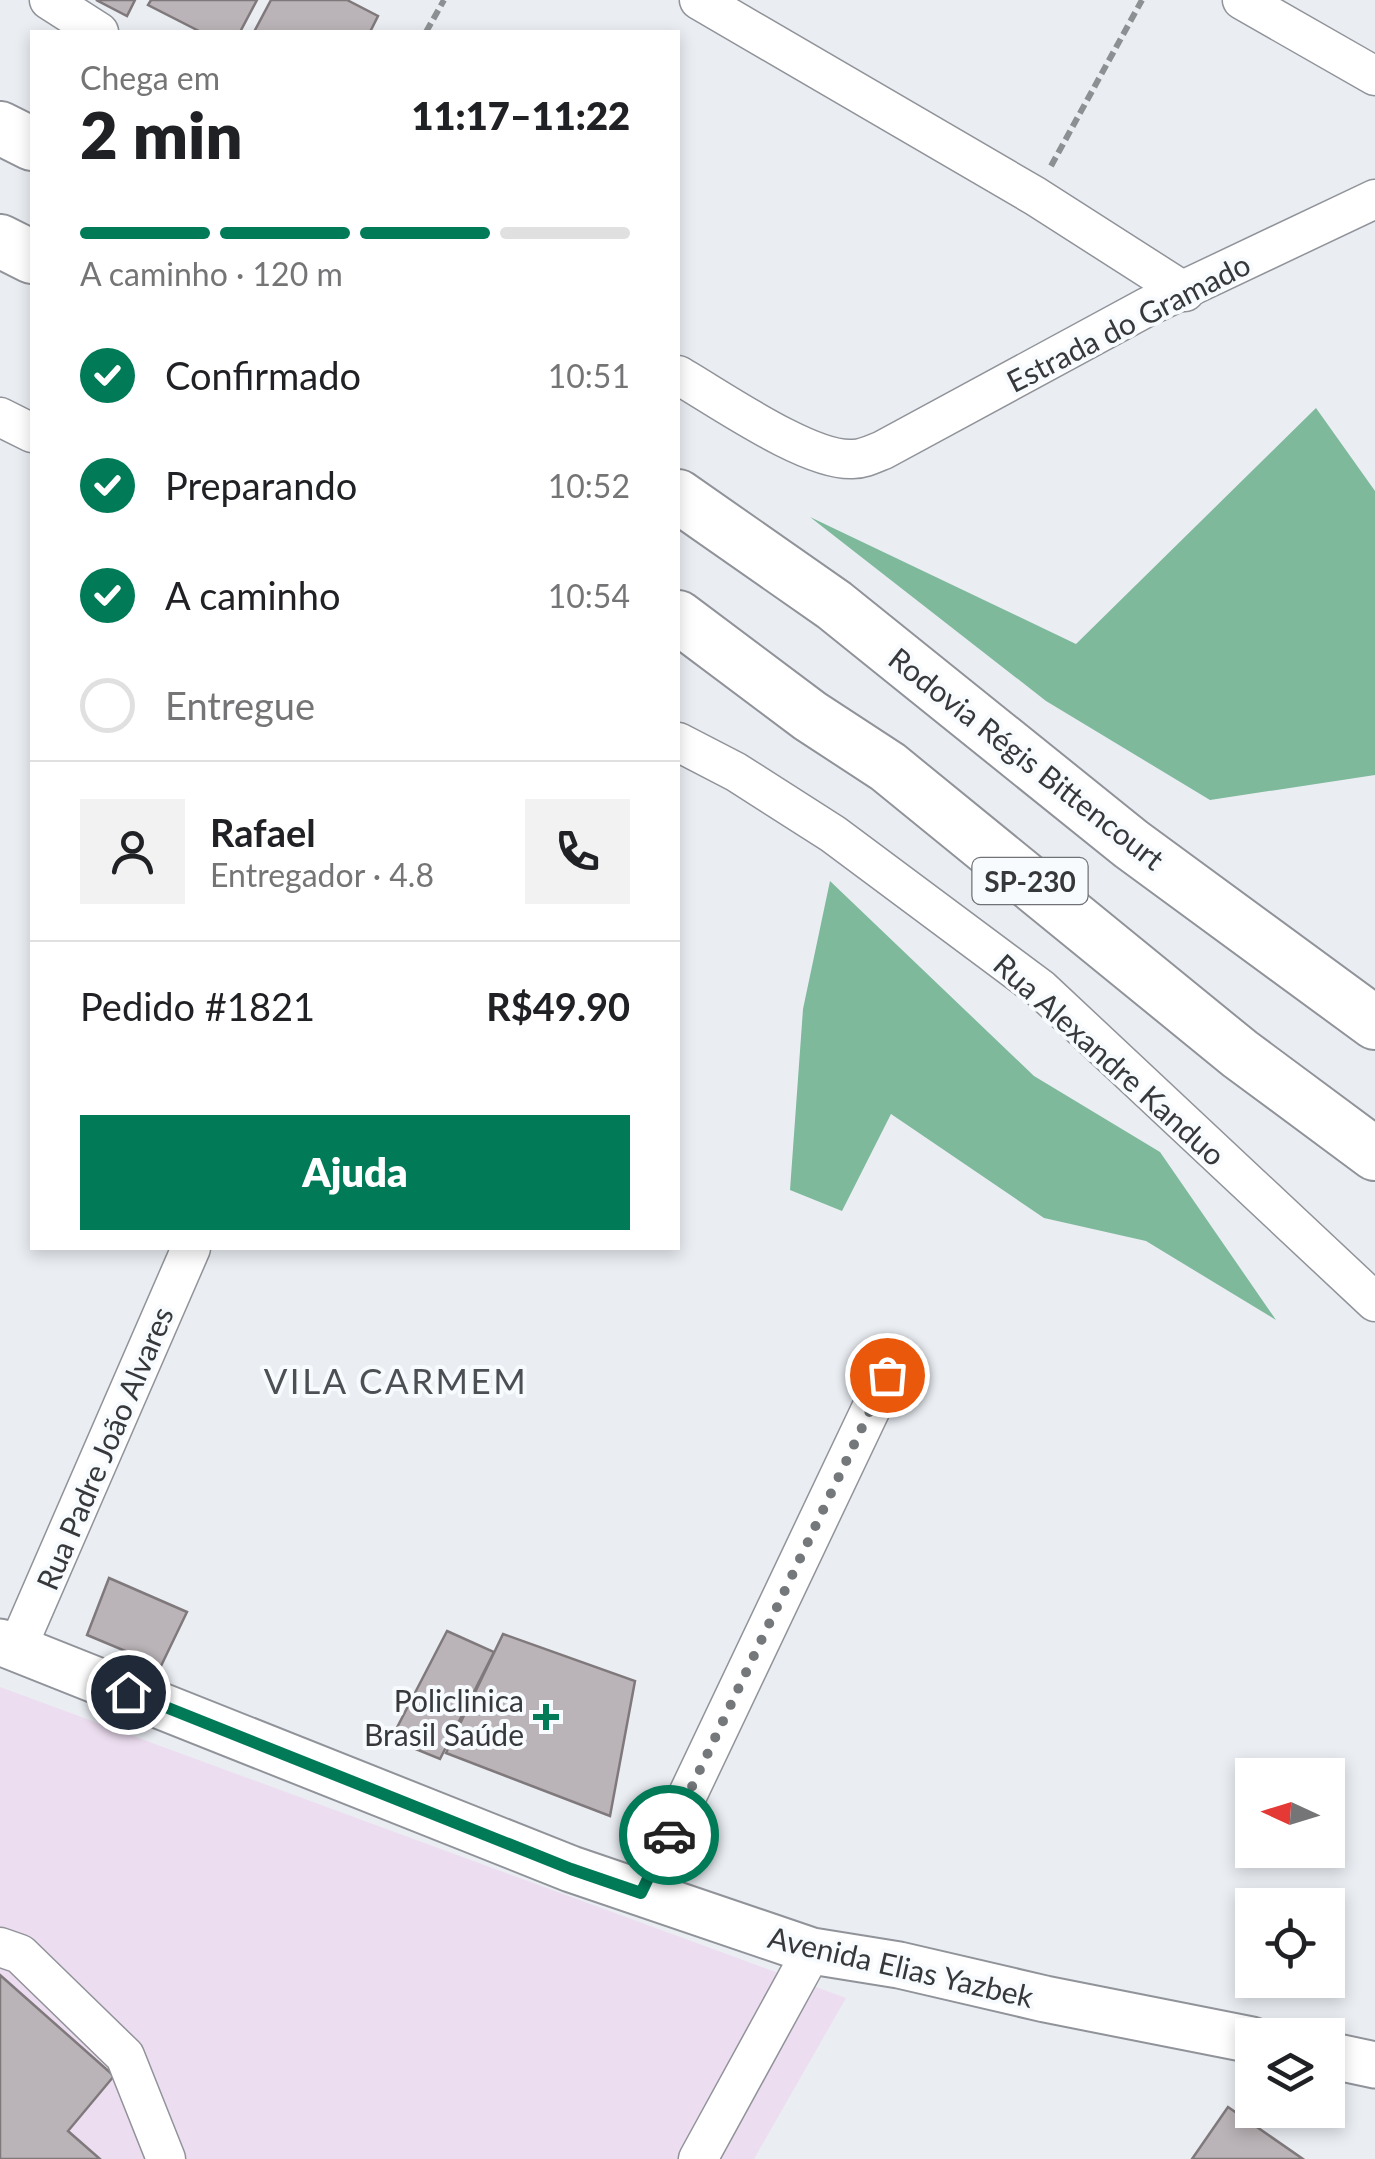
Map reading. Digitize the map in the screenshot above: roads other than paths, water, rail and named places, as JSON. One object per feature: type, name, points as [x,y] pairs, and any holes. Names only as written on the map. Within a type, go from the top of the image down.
[{"type":"highway","points":[[0,128],[30,143]]},
{"type":"highway","points":[[0,241],[30,255]]},
{"type":"highway","name":"Rodovia Régis Bittencourt","points":[[680,497],[834,605],[1132,844],[1375,1023]]},
{"type":"highway","name":"SP-230","points":[[680,618],[810,716],[888,768],[1240,1054],[1375,1154]]},
{"type":"highway","points":[[680,651],[810,716]]},
{"type":"main road","name":"Avenida Elias Yazbek","points":[[8,1645],[553,1862],[812,1951],[1235,2037]]},
{"type":"main road","points":[[1345,2058],[1375,2064]]},
{"type":"street","points":[[49,0],[96,30]]},
{"type":"street","points":[[699,0],[1034,196],[1184,292]]},
{"type":"street","points":[[1242,0],[1375,76]]},
{"type":"street","name":"Estrada do Gramado","points":[[680,376],[801,445],[835,458],[856,460],[883,450],[1148,308],[1375,199]]},
{"type":"street","points":[[0,417],[30,432]]},
{"type":"street","name":"Rua Alexandre Kanduo","points":[[680,743],[736,772],[834,834],[1041,989],[1375,1302]]},
{"type":"street","name":"Rua Padre João Alvares","points":[[8,1645],[189,1250]]},
{"type":"street","points":[[641,1893],[887,1375]]},
{"type":"street","points":[[0,1946],[20,1954],[125,2056],[166,2159]]},
{"type":"street","points":[[698,2159],[812,1951]]},
{"type":"place","name":"Policlinica Brasil Saúde","points":[[546,1717]]},
{"type":"district","name":"VILA CARMEM","points":[[396,1380]]}]
